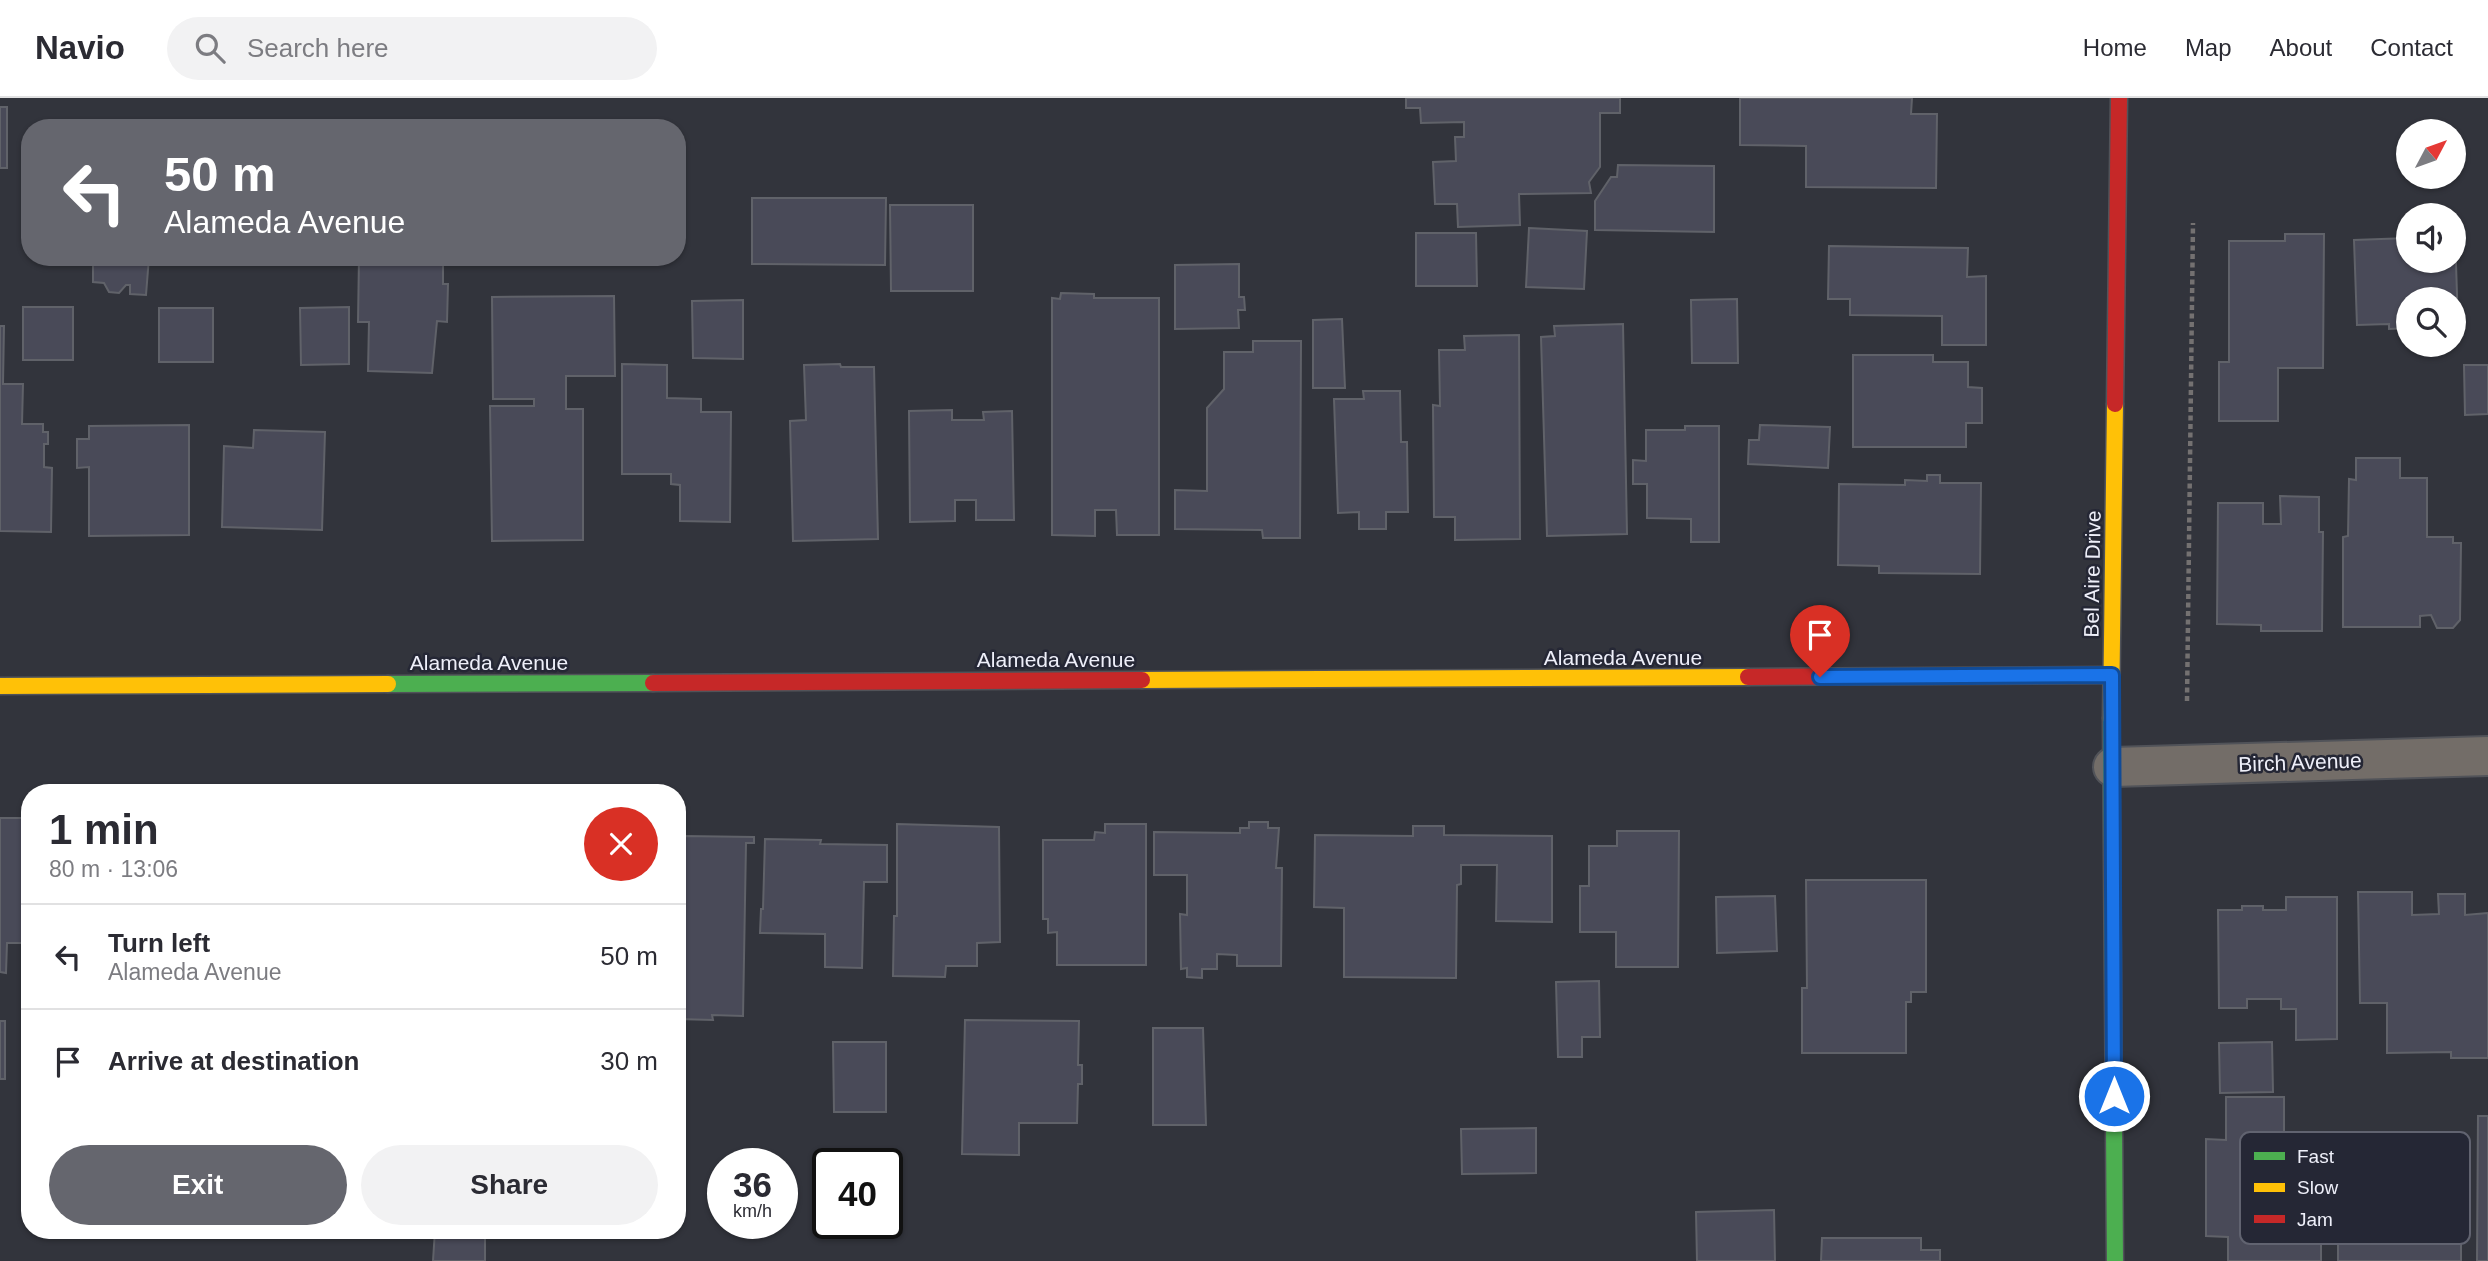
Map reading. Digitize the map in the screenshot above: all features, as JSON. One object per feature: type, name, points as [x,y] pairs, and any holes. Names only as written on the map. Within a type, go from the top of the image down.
[{"type":"street","name":"Bel Aire Drive","points":[[2115,1261],[2112,675],[2119,98]]},
{"type":"street","name":"Alameda Avenue","points":[[0,686],[2112,675]]},
{"type":"street","name":"Birch Avenue","points":[[2113,767],[2488,756]]},
{"type":"path","points":[[2187,701],[2193,223]]},
{"type":"building","points":[[1406,98],[1620,98],[1620,113],[1600,113],[1600,167],[1589,182],[1591,193],[1519,194],[1520,225],[1458,227],[1457,204],[1435,204],[1433,162],[1456,161],[1455,137],[1464,137],[1464,122],[1421,123],[1420,108],[1406,108]]},
{"type":"building","points":[[1740,98],[1912,98],[1911,114],[1937,114],[1936,188],[1806,187],[1806,146],[1740,145]]},
{"type":"building","points":[[0,107],[7,107],[7,168],[0,168]]},
{"type":"building","points":[[1618,165],[1714,166],[1714,232],[1595,230],[1595,201],[1611,177],[1617,177]]},
{"type":"building","points":[[752,198],[886,198],[885,265],[752,264]]},
{"type":"building","points":[[890,205],[973,205],[973,291],[891,291]]},
{"type":"building","points":[[1529,228],[1587,231],[1584,289],[1526,287]]},
{"type":"building","points":[[1416,233],[1476,233],[1477,286],[1416,286]]},
{"type":"building","points":[[2285,234],[2324,234],[2323,368],[2278,368],[2278,421],[2219,421],[2219,362],[2229,362],[2229,241],[2285,241]]},
{"type":"building","points":[[2396,238],[2396,273],[2456,273],[2457,287],[2396,287],[2396,329],[2389,329],[2389,324],[2357,325],[2354,240]]},
{"type":"building","points":[[1829,246],[1968,248],[1967,277],[1986,276],[1986,345],[1942,345],[1942,316],[1850,315],[1850,299],[1828,299]]},
{"type":"building","points":[[1239,264],[1239,297],[1244,297],[1245,310],[1238,310],[1239,328],[1175,329],[1175,265]]},
{"type":"building","points":[[93,266],[148,266],[146,295],[130,294],[130,285],[126,285],[119,293],[109,292],[104,283],[93,282]]},
{"type":"building","points":[[359,266],[443,266],[443,284],[448,284],[447,322],[437,321],[432,373],[368,371],[369,322],[358,322]]},
{"type":"building","points":[[1061,293],[1094,294],[1094,298],[1159,298],[1159,535],[1117,535],[1116,510],[1095,510],[1095,536],[1052,535],[1052,298],[1060,299]]},
{"type":"building","points":[[614,296],[615,376],[566,376],[566,409],[583,409],[583,540],[492,541],[490,406],[534,406],[534,399],[493,399],[492,297]]},
{"type":"building","points":[[1737,299],[1738,363],[1692,363],[1691,300]]},
{"type":"building","points":[[743,300],[743,359],[693,358],[692,301]]},
{"type":"building","points":[[23,307],[73,307],[73,360],[23,360]]},
{"type":"building","points":[[349,307],[349,364],[301,365],[300,308]]},
{"type":"building","points":[[159,308],[213,308],[213,362],[159,362]]},
{"type":"building","points":[[1342,319],[1345,388],[1313,388],[1313,320]]},
{"type":"building","points":[[1623,324],[1627,534],[1547,536],[1541,337],[1555,336],[1554,326]]},
{"type":"building","points":[[0,326],[4,326],[3,384],[23,384],[22,424],[43,424],[43,432],[48,432],[48,444],[44,444],[44,467],[52,468],[51,532],[0,531]]},
{"type":"building","points":[[1519,335],[1520,539],[1455,540],[1455,517],[1434,517],[1433,405],[1440,406],[1439,350],[1465,350],[1464,336]]},
{"type":"building","points":[[1253,341],[1301,341],[1300,538],[1263,538],[1262,530],[1175,529],[1175,490],[1207,491],[1207,408],[1224,389],[1224,352],[1253,352]]},
{"type":"building","points":[[1853,355],[1933,355],[1933,362],[1968,362],[1968,387],[1982,388],[1982,423],[1966,423],[1966,447],[1853,447]]},
{"type":"building","points":[[622,364],[667,365],[667,398],[701,399],[701,412],[731,412],[730,522],[680,521],[680,485],[671,484],[671,474],[622,474]]},
{"type":"building","points":[[840,364],[841,367],[874,367],[878,539],[793,541],[790,421],[806,420],[804,365]]},
{"type":"building","points":[[2464,365],[2488,365],[2488,414],[2465,415]]},
{"type":"building","points":[[1363,391],[1400,391],[1401,442],[1407,442],[1408,512],[1386,512],[1386,529],[1359,529],[1359,512],[1338,513],[1334,399],[1364,399]]},
{"type":"building","points":[[952,410],[952,420],[984,420],[983,412],[1012,411],[1014,520],[976,520],[976,500],[955,500],[955,521],[910,522],[909,411]]},
{"type":"building","points":[[189,425],[189,535],[89,536],[89,467],[77,468],[77,439],[89,439],[89,426]]},
{"type":"building","points":[[1760,425],[1830,427],[1828,468],[1748,464],[1749,440],[1759,440]]},
{"type":"building","points":[[1685,426],[1719,426],[1719,542],[1691,542],[1691,519],[1647,518],[1647,484],[1633,484],[1633,460],[1646,461],[1646,430],[1685,430]]},
{"type":"building","points":[[254,430],[325,432],[322,530],[222,527],[224,446],[253,448]]},
{"type":"building","points":[[2356,458],[2400,458],[2400,478],[2427,478],[2427,537],[2453,537],[2453,543],[2461,543],[2460,620],[2453,628],[2437,628],[2431,615],[2420,616],[2420,627],[2343,627],[2343,537],[2348,536],[2349,479],[2356,480]]},
{"type":"building","points":[[1927,475],[1940,475],[1940,483],[1981,483],[1980,574],[1879,573],[1879,566],[1838,565],[1839,484],[1905,485],[1905,480],[1927,481]]},
{"type":"building","points":[[2280,496],[2319,497],[2319,532],[2323,532],[2322,631],[2261,631],[2261,625],[2217,624],[2218,503],[2263,503],[2263,524],[2281,524]]},
{"type":"building","points":[[0,818],[21,818],[21,943],[7,943],[6,973],[0,972]]},
{"type":"building","points":[[1249,822],[1268,822],[1268,828],[1279,828],[1276,868],[1282,868],[1281,966],[1237,966],[1237,955],[1217,954],[1217,969],[1202,969],[1202,978],[1187,977],[1187,968],[1181,969],[1180,914],[1187,915],[1187,875],[1154,875],[1154,832],[1240,833],[1240,828],[1249,828]]},
{"type":"building","points":[[897,824],[999,827],[1000,942],[977,943],[977,966],[946,966],[945,977],[893,976],[894,916],[897,916]]},
{"type":"building","points":[[1105,824],[1146,824],[1146,965],[1057,965],[1057,932],[1048,933],[1048,919],[1043,919],[1043,840],[1094,840],[1095,832],[1105,833]]},
{"type":"building","points":[[1413,826],[1444,826],[1444,835],[1552,836],[1552,922],[1496,921],[1497,865],[1461,865],[1461,884],[1457,885],[1456,978],[1344,977],[1344,908],[1314,907],[1315,835],[1413,836]]},
{"type":"building","points":[[1617,831],[1679,831],[1678,967],[1616,967],[1616,932],[1580,932],[1580,886],[1589,886],[1589,846],[1617,846]]},
{"type":"building","points":[[686,836],[754,837],[754,843],[746,843],[743,1016],[712,1015],[713,1020],[686,1019]]},
{"type":"building","points":[[765,839],[821,840],[820,844],[887,845],[887,882],[864,882],[862,968],[825,967],[825,934],[760,933]]},
{"type":"building","points":[[1806,880],[1926,880],[1926,992],[1911,992],[1911,1002],[1906,1002],[1906,1053],[1802,1053],[1802,988],[1807,988]]},
{"type":"building","points":[[2358,892],[2412,892],[2412,915],[2439,914],[2438,894],[2465,894],[2465,915],[2488,913],[2488,1058],[2451,1058],[2451,1052],[2387,1053],[2387,1003],[2360,1003]]},
{"type":"building","points":[[1775,896],[1777,951],[1717,953],[1716,897]]},
{"type":"building","points":[[2286,897],[2337,897],[2337,1039],[2296,1040],[2296,1009],[2281,1009],[2281,999],[2247,999],[2247,1008],[2219,1008],[2218,910],[2242,910],[2242,906],[2263,906],[2263,910],[2286,910]]},
{"type":"building","points":[[1599,981],[1600,1037],[1582,1037],[1582,1057],[1558,1057],[1556,982]]},
{"type":"building","points":[[965,1020],[1079,1021],[1078,1065],[1082,1065],[1082,1084],[1078,1084],[1077,1123],[1019,1123],[1019,1155],[962,1154]]},
{"type":"building","points":[[0,1021],[5,1021],[5,1079],[0,1079]]},
{"type":"building","points":[[1153,1028],[1203,1028],[1206,1125],[1153,1125]]},
{"type":"building","points":[[833,1042],[886,1042],[886,1112],[834,1112]]},
{"type":"building","points":[[2272,1042],[2273,1092],[2220,1093],[2219,1043]]},
{"type":"building","points":[[2226,1097],[2284,1097],[2284,1132],[2240,1132],[2240,1244],[2321,1244],[2321,1261],[2228,1261],[2228,1237],[2206,1236],[2206,1139],[2226,1140]]},
{"type":"building","points":[[2478,1116],[2488,1116],[2488,1261],[2477,1261]]},
{"type":"building","points":[[1536,1128],[1536,1173],[1462,1174],[1461,1129]]},
{"type":"building","points":[[1774,1210],[1775,1261],[1697,1261],[1696,1212]]},
{"type":"building","points":[[1822,1238],[1921,1238],[1921,1250],[1940,1250],[1940,1261],[1821,1261]]},
{"type":"building","points":[[434,1239],[485,1239],[485,1261],[433,1261]]},
{"type":"building","points":[[2338,1244],[2461,1244],[2461,1261],[2338,1261]]},
{"type":"traffic: fast","points":[[388,684],[653,683]]},
{"type":"traffic: fast","points":[[2111,718],[2115,1261]]},
{"type":"traffic: slow","points":[[2111,718],[2115,404]]},
{"type":"traffic: slow","points":[[1142,680],[1748,677]]},
{"type":"traffic: slow","points":[[0,686],[388,684]]},
{"type":"traffic: jam","points":[[2115,404],[2119,98]]},
{"type":"traffic: jam","points":[[1748,677],[2111,675]]},
{"type":"traffic: jam","points":[[653,683],[1142,680]]},
{"type":"route","points":[[1820,677],[2112,675],[2114,1096]]}]
